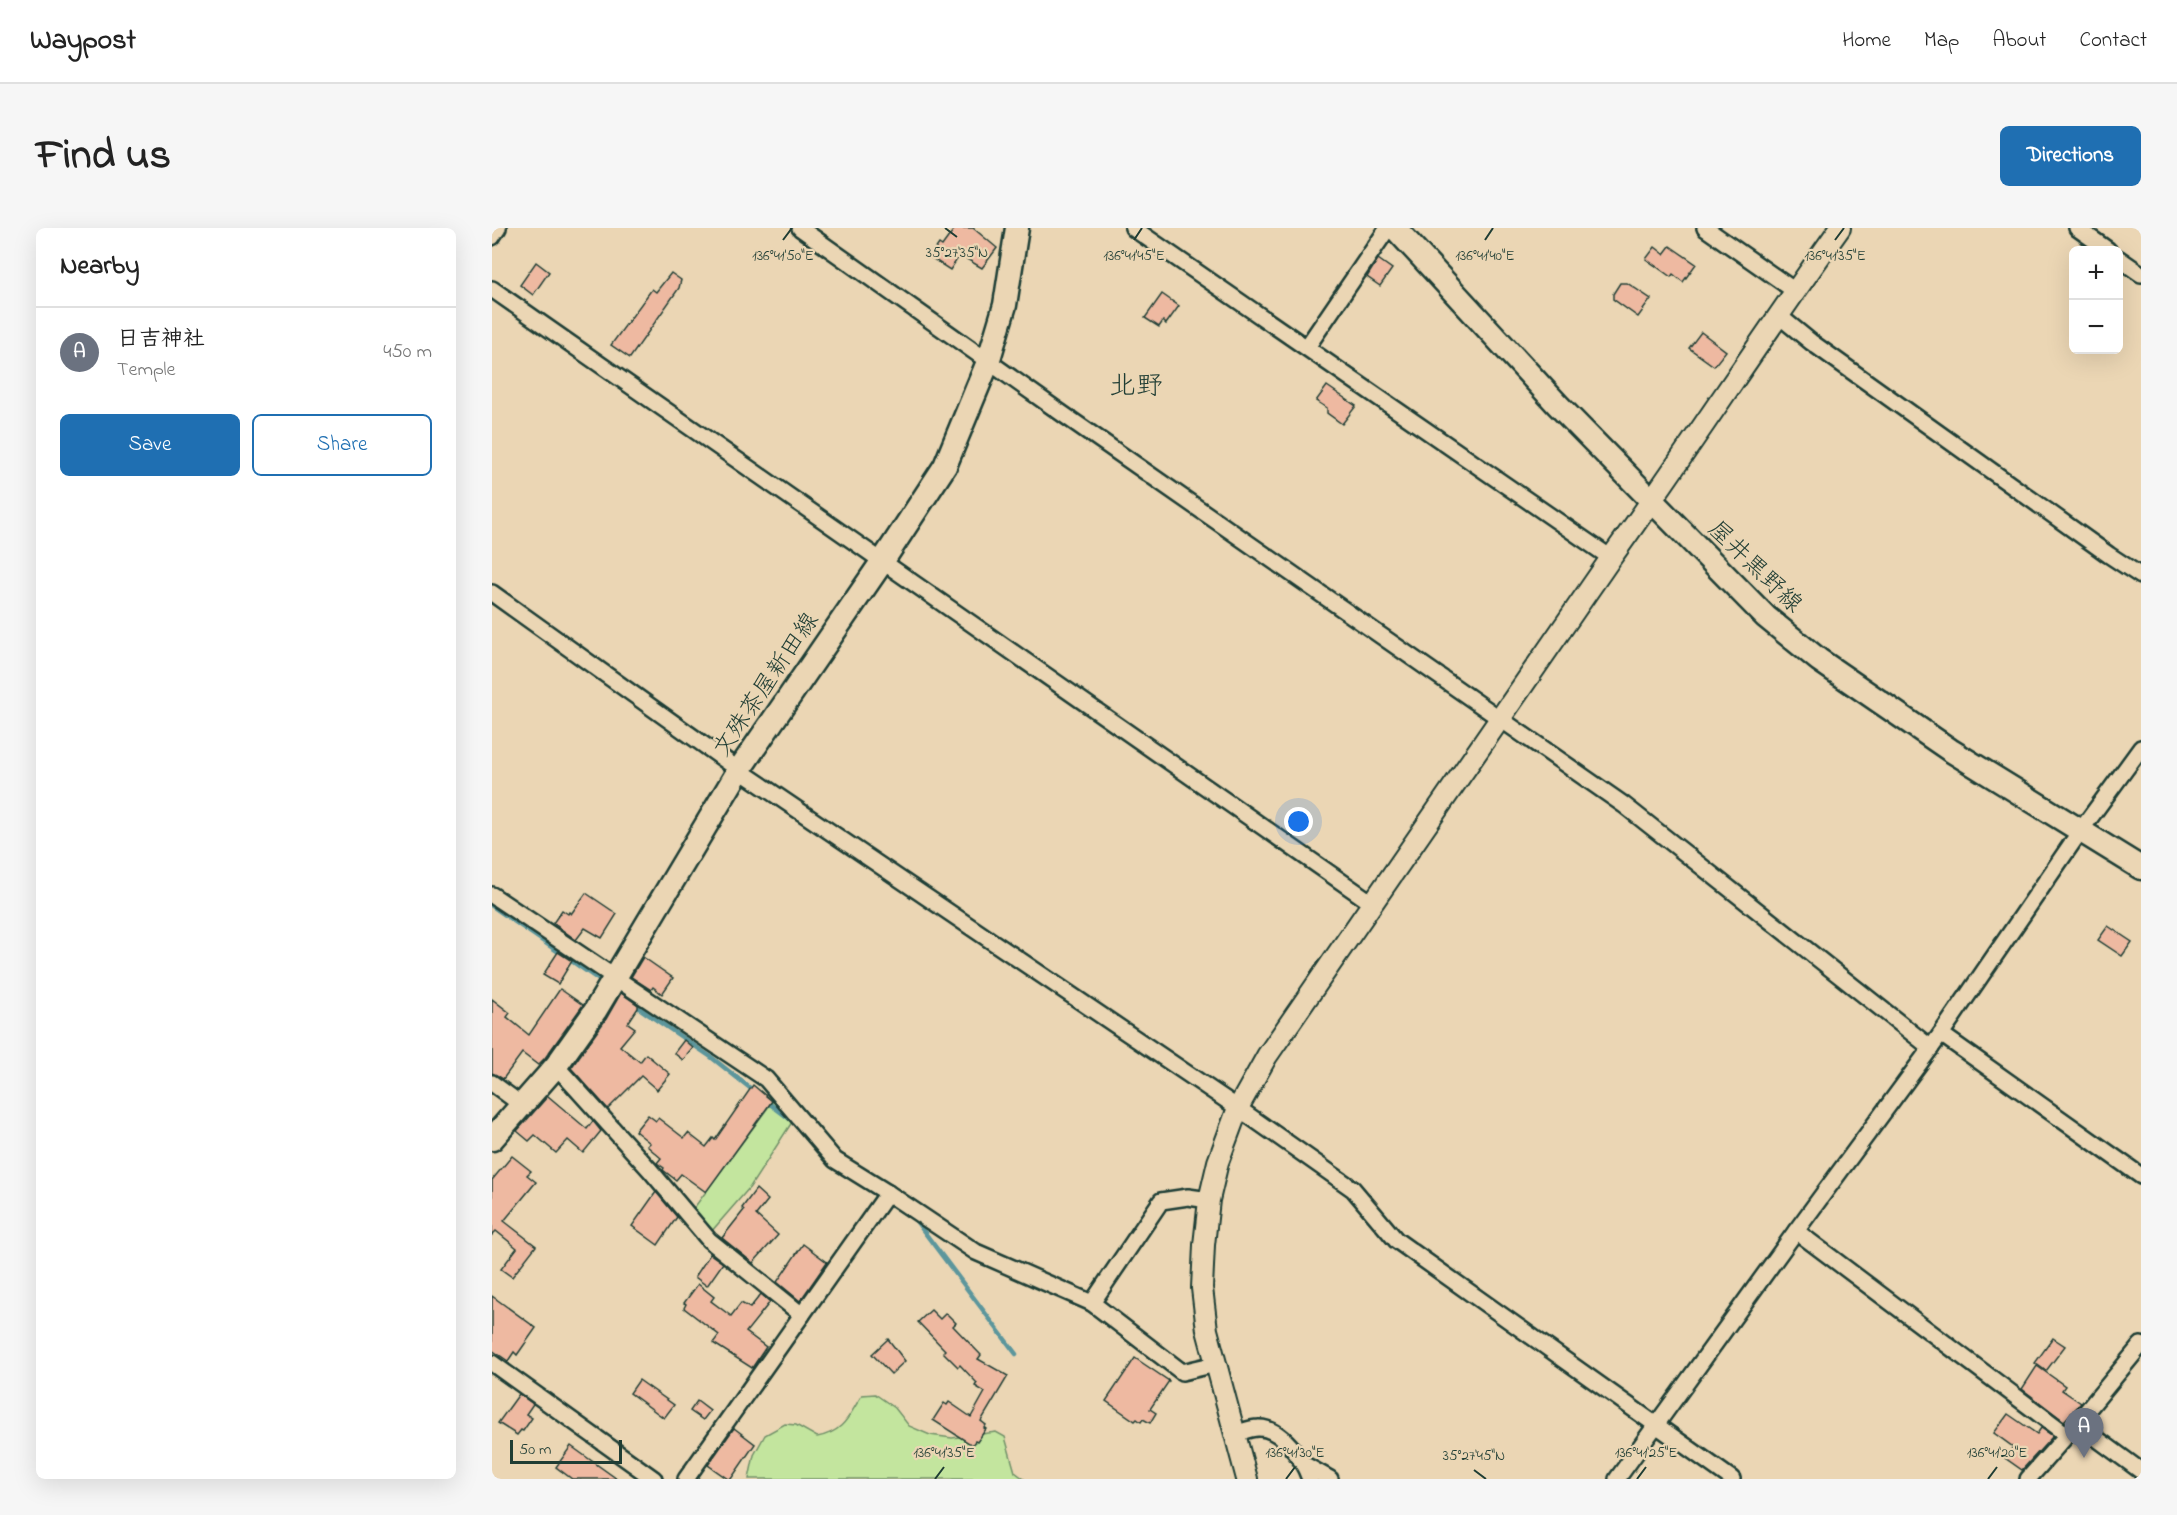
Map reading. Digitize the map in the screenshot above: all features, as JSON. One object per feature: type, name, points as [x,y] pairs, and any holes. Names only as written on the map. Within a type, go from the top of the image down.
[{"type":"main road","name":"文殊茶屋新田線","points":[[492,1139],[556,1066],[595,1011],[738,770],[882,562],[945,466],[988,362],[1005,305],[1017,228]]},
{"type":"main road","name":"屋井黒野線","points":[[1395,228],[1558,405],[1766,617],[1819,660],[1950,750],[2141,868]]},
{"type":"street","points":[[492,237],[498,228]]},
{"type":"street","points":[[800,228],[988,362],[1624,805],[1931,1048]]},
{"type":"street","points":[[1133,228],[1611,558]]},
{"type":"street","points":[[1307,347],[1388,228]]},
{"type":"street","points":[[1705,228],[1794,291]]},
{"type":"street","points":[[1246,1479],[1207,1330],[1202,1288],[1209,1200],[1218,1162],[1238,1108],[1267,1056],[1652,501],[1794,291],[1840,228]]},
{"type":"street","points":[[2077,228],[2102,246]]},
{"type":"street","points":[[2123,261],[2141,274]]},
{"type":"street","points":[[492,289],[1372,903]]},
{"type":"street","points":[[1778,315],[1811,342],[2141,576]]},
{"type":"street","points":[[492,593],[738,770],[1238,1108],[1353,1189],[1396,1240],[1732,1479]]},
{"type":"street","points":[[1617,1479],[1931,1048],[2081,830],[2141,748]]},
{"type":"street","points":[[492,895],[766,1079],[835,1160],[976,1252],[1092,1303],[1182,1372],[1216,1364]]},
{"type":"street","points":[[1941,1034],[2141,1176]]},
{"type":"street","points":[[556,1066],[650,1170],[709,1240],[802,1315]]},
{"type":"street","points":[[492,1083],[522,1105]]},
{"type":"street","points":[[686,1479],[888,1193]]},
{"type":"street","points":[[1092,1303],[1161,1201],[1188,1197],[1209,1200]]},
{"type":"street","points":[[1796,1231],[2072,1430],[2141,1471]]},
{"type":"street","points":[[2028,1479],[2072,1430],[2141,1345]]},
{"type":"street","points":[[492,1363],[654,1479]]},
{"type":"street","points":[[1234,1434],[1257,1428],[1271,1430],[1286,1441],[1308,1472],[1330,1479]]},
{"type":"green space","points":[[775,1098],[794,1119],[750,1187],[710,1233],[691,1212]]},
{"type":"green space","points":[[875,1394],[895,1408],[909,1426],[930,1435],[952,1438],[996,1432],[1005,1437],[1015,1472],[1024,1479],[749,1479],[754,1455],[765,1435],[785,1424],[796,1425],[817,1437],[826,1435],[849,1417],[862,1395]]},
{"type":"building","points":[[955,228],[973,228],[997,248],[982,268],[960,255],[950,270],[930,257],[939,244],[942,246]]},
{"type":"building","points":[[1670,246],[1696,264],[1683,282],[1673,274],[1671,277],[1646,259],[1655,247],[1664,254]]},
{"type":"building","points":[[1378,259],[1392,269],[1380,286],[1367,277]]},
{"type":"building","points":[[536,262],[549,272],[533,295],[520,285]]},
{"type":"building","points":[[671,273],[681,280],[679,288],[630,358],[611,345],[652,289],[656,292]]},
{"type":"building","points":[[1620,283],[1627,283],[1651,299],[1638,317],[1613,299],[1613,294]]},
{"type":"building","points":[[1162,294],[1179,306],[1166,324],[1163,321],[1159,327],[1145,318]]},
{"type":"building","points":[[1701,332],[1726,351],[1714,366],[1689,348]]},
{"type":"building","points":[[1327,386],[1356,406],[1342,424],[1327,413],[1327,408],[1316,401]]},
{"type":"building","points":[[586,893],[617,914],[602,938],[585,928],[576,940],[553,923],[562,910],[571,914]]},
{"type":"building","points":[[2108,926],[2132,942],[2122,956],[2098,940]]},
{"type":"building","points":[[558,952],[572,961],[558,984],[543,975]]},
{"type":"building","points":[[643,957],[673,978],[662,994],[653,987],[651,990],[631,977]]},
{"type":"building","points":[[560,989],[583,1005],[545,1058],[538,1065],[522,1053],[503,1079],[492,1073],[492,999],[510,1013],[507,1017],[529,1035]]},
{"type":"building","points":[[621,993],[638,1005],[638,1008],[628,1023],[635,1028],[620,1046],[640,1062],[646,1054],[670,1074],[657,1090],[641,1076],[608,1109],[571,1068],[606,1019]]},
{"type":"building","points":[[684,1040],[693,1048],[683,1060],[674,1053]]},
{"type":"building","points":[[753,1085],[772,1101],[706,1192],[681,1174],[676,1180],[663,1170],[664,1168],[657,1163],[661,1158],[647,1146],[650,1143],[635,1131],[648,1115],[656,1121],[658,1118],[684,1138],[688,1133],[706,1147],[713,1138],[715,1140]]},
{"type":"building","points":[[548,1096],[587,1129],[593,1121],[601,1131],[583,1153],[568,1140],[556,1153],[535,1135],[529,1141],[517,1131]]},
{"type":"building","points":[[512,1156],[531,1171],[527,1175],[536,1182],[504,1221],[536,1246],[512,1277],[501,1269],[517,1248],[496,1231],[492,1235],[492,1180]]},
{"type":"building","points":[[756,1189],[768,1200],[756,1215],[778,1235],[753,1263],[722,1238],[744,1210],[742,1208]]},
{"type":"building","points":[[656,1192],[677,1217],[658,1245],[632,1226]]},
{"type":"building","points":[[803,1244],[827,1262],[800,1301],[777,1282]]},
{"type":"building","points":[[710,1254],[723,1263],[707,1286],[695,1277]]},
{"type":"building","points":[[698,1284],[714,1297],[711,1301],[731,1316],[741,1303],[750,1308],[761,1294],[770,1302],[746,1332],[766,1347],[752,1368],[713,1343],[719,1335],[684,1308],[686,1304],[684,1303]]},
{"type":"building","points":[[492,1296],[536,1328],[517,1355],[514,1352],[508,1361],[492,1350]]},
{"type":"building","points":[[931,1310],[940,1319],[946,1313],[956,1323],[953,1326],[981,1355],[978,1359],[1008,1376],[981,1421],[986,1425],[984,1428],[986,1429],[972,1445],[933,1420],[944,1403],[947,1405],[949,1402],[971,1417],[985,1392],[975,1386],[977,1383],[960,1365],[958,1367],[943,1352],[945,1350],[918,1322]]},
{"type":"building","points":[[2053,1338],[2065,1346],[2046,1371],[2035,1363]]},
{"type":"building","points":[[888,1339],[905,1361],[891,1374],[872,1354]]},
{"type":"building","points":[[1135,1358],[1169,1381],[1150,1409],[1156,1413],[1150,1423],[1143,1419],[1141,1422],[1137,1419],[1135,1421],[1106,1401]]},
{"type":"building","points":[[2037,1366],[2065,1386],[2062,1390],[2081,1403],[2064,1421],[2022,1389]]},
{"type":"building","points":[[639,1380],[674,1405],[664,1418],[630,1393]]},
{"type":"building","points":[[519,1394],[533,1404],[526,1414],[532,1418],[523,1431],[521,1430],[517,1435],[498,1423]]},
{"type":"building","points":[[697,1401],[710,1411],[703,1420],[690,1411]]},
{"type":"building","points":[[2008,1414],[2037,1434],[2041,1428],[2053,1436],[2022,1470],[2005,1458],[2013,1447],[1994,1433]]},
{"type":"building","points":[[734,1428],[755,1444],[731,1479],[728,1479],[708,1465]]},
{"type":"building","points":[[571,1446],[617,1479],[572,1479],[556,1467]]},
{"type":"waterway","points":[[492,906],[599,980]]},
{"type":"waterway","points":[[633,1004],[711,1057],[755,1092]]},
{"type":"waterway","points":[[766,1101],[795,1123]]},
{"type":"waterway","points":[[913,1217],[1016,1354]]},
{"type":"place","name":"日吉神社","points":[[2084,1458]]},
{"type":"district","name":"北野","points":[[1136,385]]}]
